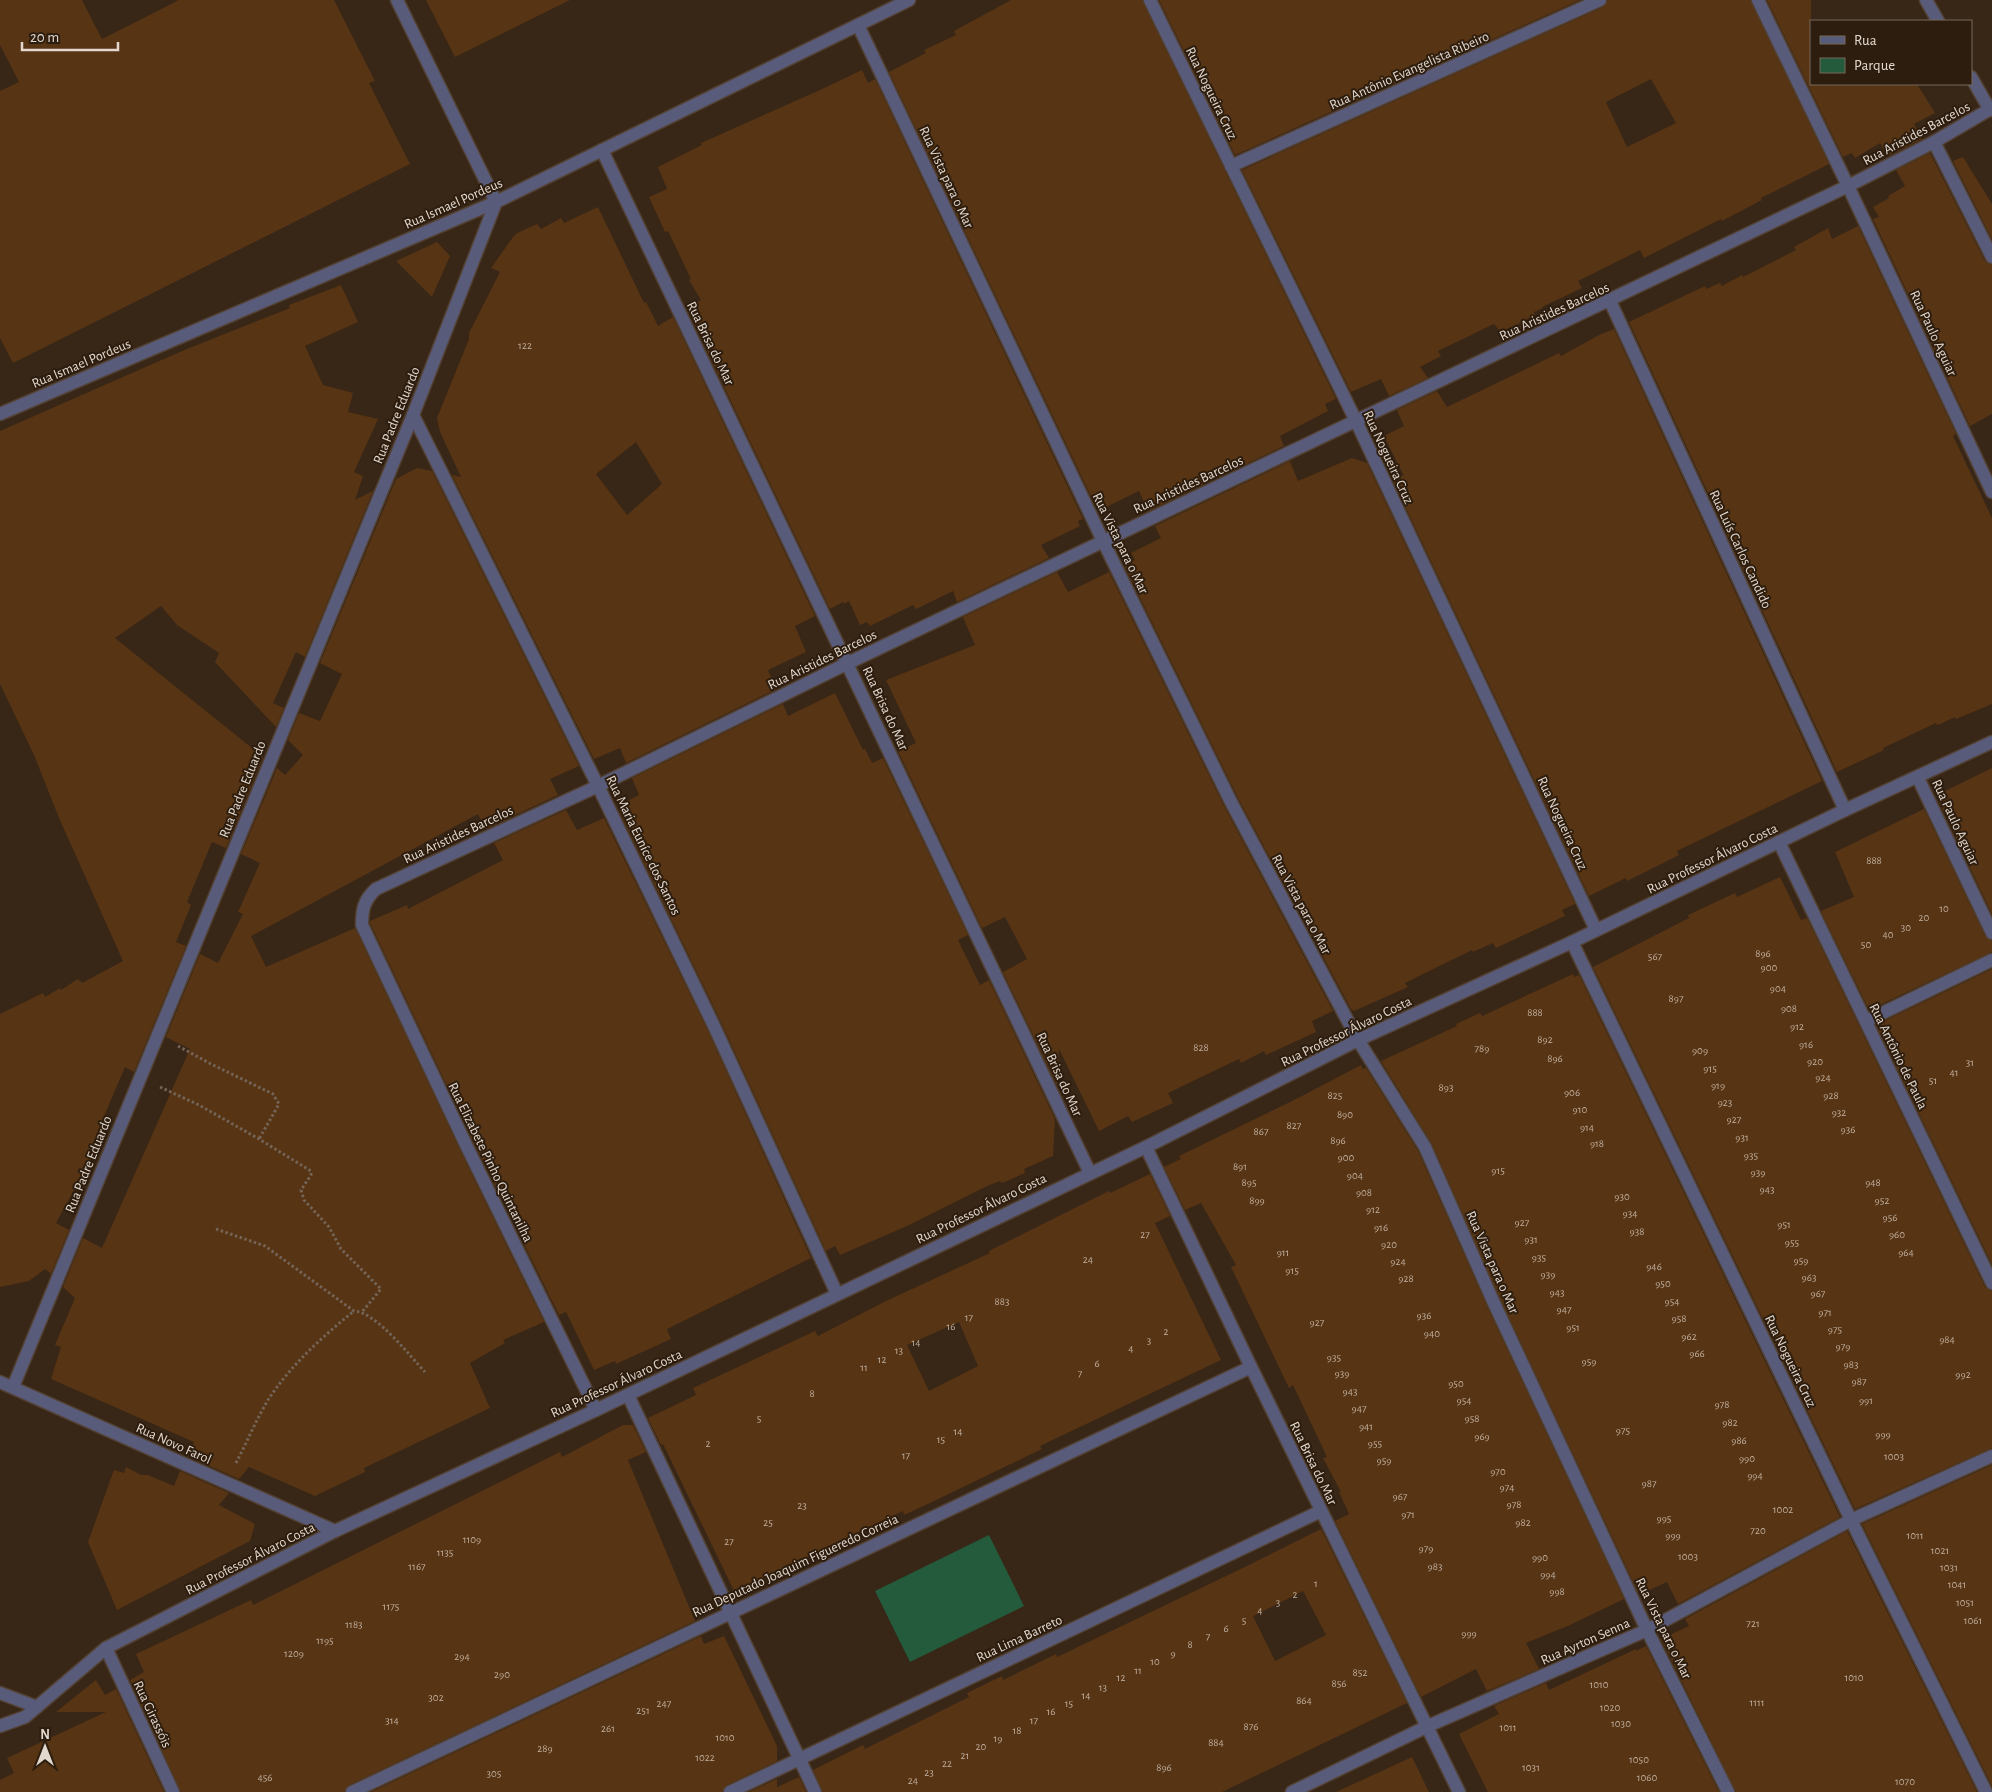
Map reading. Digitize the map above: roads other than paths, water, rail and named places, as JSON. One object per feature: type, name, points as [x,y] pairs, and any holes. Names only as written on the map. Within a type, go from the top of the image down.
[{"type":"street","points":[[397,0],[496,202]]},
{"type":"street","name":"Rua Ismael Pordeus","points":[[0,414],[496,202],[909,0]]},
{"type":"street","name":"Rua Nogueira Cruz","points":[[1150,0],[1356,422],[1596,930]]},
{"type":"street","name":"Rua Antônio Evangelista Ribeiro","points":[[1231,166],[1600,0]]},
{"type":"street","name":"Rua Paulo Aguiar","points":[[1758,0],[1992,492]]},
{"type":"street","points":[[1926,0],[1937,20]]},
{"type":"street","name":"Rua Vista para o Mar","points":[[858,25],[1103,541],[1231,802],[1358,1040],[1425,1146],[1493,1301],[1647,1630],[1728,1792]]},
{"type":"street","points":[[1972,79],[1991,109]]},
{"type":"street","name":"Rua Aristides Barcelos","points":[[362,925],[362,909],[367,897],[376,889],[598,786],[848,663],[1610,301],[1848,186],[1934,142],[1991,109]]},
{"type":"street","points":[[1934,142],[1992,257]]},
{"type":"street","name":"Rua Brisa do Mar","points":[[602,150],[1090,1173]]},
{"type":"street","name":"Rua Padre Eduardo","points":[[13,1387],[413,414],[496,202]]},
{"type":"street","name":"Rua Luís Carlos Candido","points":[[1610,301],[1845,810]]},
{"type":"street","name":"Rua Maria Euníce dos Santos","points":[[413,414],[598,786],[714,1026],[837,1294]]},
{"type":"street","name":"Rua Professor Álvaro Costa","points":[[0,1726],[25,1717],[106,1648],[335,1532],[628,1395],[1090,1173],[1358,1040],[1572,942],[1845,810],[1918,778],[1992,742]]},
{"type":"street","name":"Rua Paulo Aguiar","points":[[1918,778],[1992,933]]},
{"type":"street","name":"Rua Antônio de Paula","points":[[1779,842],[1992,1282]]},
{"type":"street","name":"Rua Elizabete Pinho Quintanilha","points":[[362,925],[467,1147],[596,1410]]},
{"type":"street","name":"Rua Nogueira Cruz","points":[[1572,942],[1851,1520],[1986,1792]]},
{"type":"street","points":[[1866,1020],[1992,960]]},
{"type":"street","name":"Rua Brisa do Mar","points":[[1146,1146],[1251,1367],[1459,1792]]},
{"type":"street","name":"Rua Deputado Joaquim Figueredo Correia","points":[[352,1792],[1251,1367]]},
{"type":"street","name":"Rua Novo Farol","points":[[0,1382],[335,1532]]},
{"type":"street","points":[[628,1395],[815,1792]]},
{"type":"street","name":"Rua Ayrton Senna","points":[[1292,1792],[1428,1726],[1647,1630],[1851,1520],[1992,1456]]},
{"type":"street","name":"Rua Lima Barreto","points":[[730,1792],[1321,1511]]},
{"type":"street","name":"Rua Girassóis","points":[[106,1648],[174,1792]]},
{"type":"street","points":[[0,1693],[37,1707]]}]
